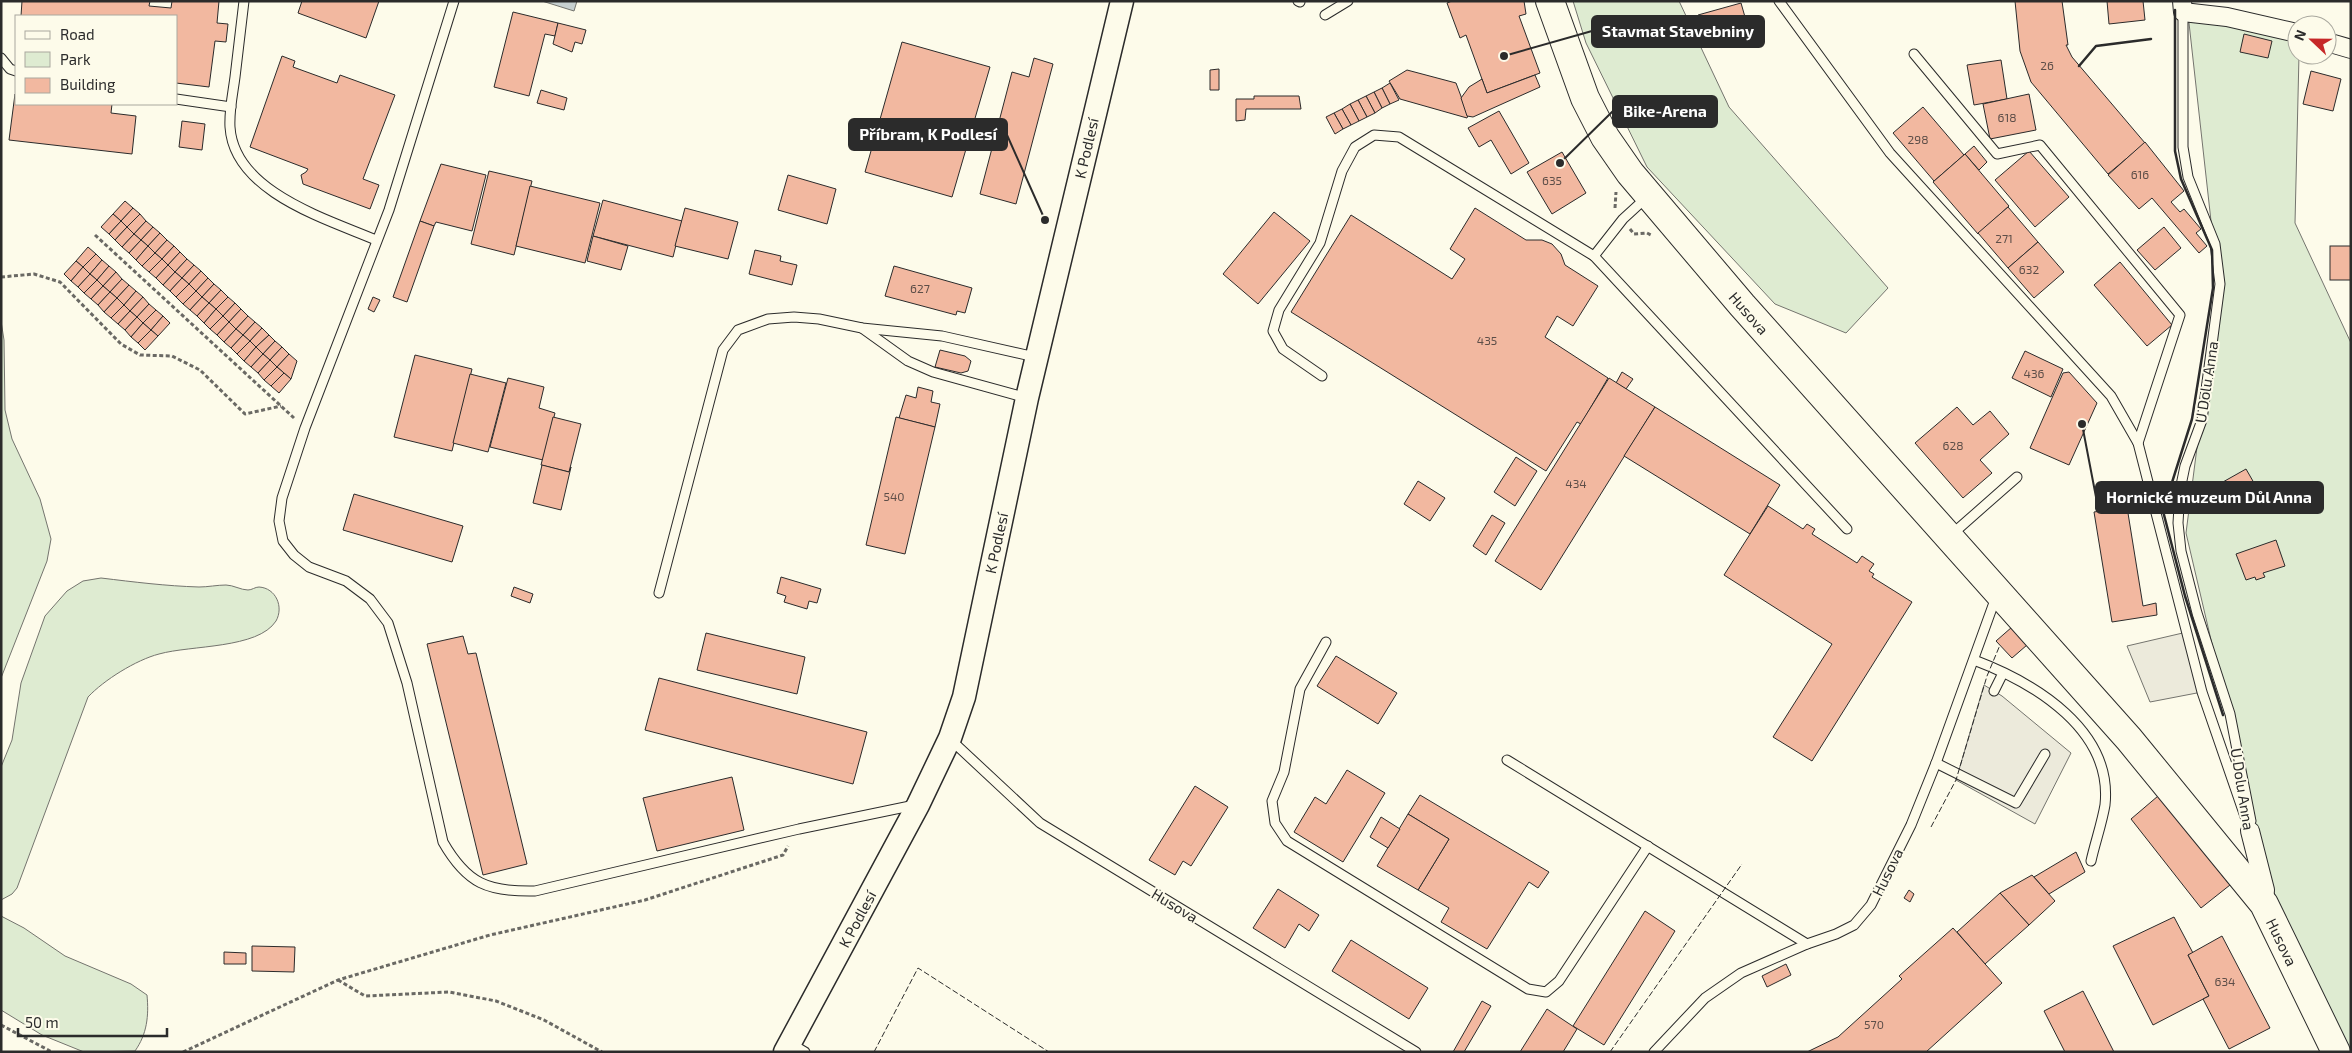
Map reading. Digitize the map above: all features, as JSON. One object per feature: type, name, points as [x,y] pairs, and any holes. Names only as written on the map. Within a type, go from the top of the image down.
[{"type":"main road","name":"Husova","points":[[1550,1],[1585,98],[1605,137],[1630,173],[1742,305],[1950,536],[2129,739],[2264,904],[2336,1052]]},
{"type":"street","name":"K Podlesí","points":[[793,1049],[918,805],[950,738],[964,697],[1036,357],[1122,1]]},
{"type":"street","points":[[2182,7],[2287,31]]},
{"type":"street","points":[[2337,45],[2351,49]]},
{"type":"street","name":"U Dolu Anna","points":[[2250,831],[2265,890],[2264,904]]},
{"type":"lane","points":[[244,1],[231,107],[230,127],[233,146],[245,165],[268,189],[295,206],[376,240]]},
{"type":"lane","points":[[454,1],[389,210],[305,428],[282,498],[279,521],[283,541],[294,555],[309,566],[346,581],[370,599],[388,623],[407,683],[443,842],[455,863],[468,876],[485,885],[508,891],[536,891],[799,829],[918,805]]},
{"type":"lane","points":[[1325,14],[1348,1]]},
{"type":"lane","points":[[1779,1],[1890,153],[2111,396],[2138,443],[2202,692],[2250,831]]},
{"type":"lane","name":"U Dolu Anna","points":[[2182,7],[2183,148],[2188,177],[2215,244],[2220,284],[2202,420],[2185,466],[2180,490],[2180,551],[2197,613],[2230,714],[2252,824],[2250,831]]},
{"type":"lane","points":[[1914,54],[1997,154],[2040,145],[2180,315],[2138,443]]},
{"type":"lane","points":[[1,58],[15,70]]},
{"type":"lane","points":[[178,99],[231,107]]},
{"type":"lane","points":[[1322,376],[1282,350],[1274,331],[1279,310],[1320,243],[1342,171],[1355,147],[1374,135],[1399,137],[1594,256],[1848,529]]},
{"type":"lane","points":[[1594,256],[1623,219],[1649,196]]},
{"type":"lane","points":[[659,593],[723,350],[738,330],[768,319],[819,319],[862,328],[942,336],[1036,357]]},
{"type":"lane","points":[[862,328],[908,360],[933,372],[1027,398]]},
{"type":"lane","points":[[1950,536],[2017,477]]},
{"type":"lane","name":"Husova","points":[[1654,1052],[1705,998],[1741,973],[1854,925],[1871,905],[1911,825],[1936,763],[1999,591]]},
{"type":"lane","points":[[1326,642],[1300,689],[1284,772],[1272,801],[1275,823],[1288,841],[1528,989],[1546,992],[1559,981],[1648,846]]},
{"type":"lane","points":[[1974,660],[2028,686],[2072,717],[2091,741],[2103,771],[2105,805],[2091,861]]},
{"type":"lane","points":[[1994,691],[2003,674]]},
{"type":"lane","name":"Husova","points":[[950,738],[1040,822],[1416,1052]]},
{"type":"lane","points":[[1936,763],[2016,803],[2045,754]]},
{"type":"lane","points":[[1507,760],[1807,944]]},
{"type":"path","points":[[96,235],[305,428]]},
{"type":"path","points":[[1,277],[34,274],[60,282],[121,344],[140,355],[172,356],[200,370],[245,414],[282,406]]},
{"type":"path","points":[[182,1052],[338,980],[490,935],[645,900],[783,855],[799,829]]},
{"type":"path","points":[[338,980],[365,996],[449,992],[496,1000],[544,1020],[602,1052]]},
{"type":"path","points":[[1,1025],[52,1052]]},
{"type":"green space","points":[[1573,1],[1679,1],[1729,107],[1888,288],[1846,333],[1775,304],[1647,167],[1586,43]]},
{"type":"green space","points":[[2188,14],[2287,34],[2287,65],[2299,65],[2295,223],[2351,343],[2351,1052],[2271,896],[2186,533],[2218,284]]},
{"type":"green space","points":[[1,321],[4,340],[5,410],[12,439],[40,499],[51,539],[47,561],[1,678]]},
{"type":"green space","points":[[101,578],[174,586],[226,585],[248,590],[258,587],[265,588],[277,599],[279,604],[278,616],[276,621],[267,630],[255,637],[223,645],[172,651],[140,661],[111,678],[88,697],[17,888],[12,894],[1,900],[1,767],[12,740],[21,683],[45,616],[67,591],[83,581]]},
{"type":"green space","points":[[1,916],[24,928],[65,956],[131,984],[147,995],[148,1010],[146,1024],[142,1038],[135,1051],[84,1052],[42,1035],[1,1010]]},
{"type":"shaded area","points":[[542,1],[577,1],[574,11]]},
{"type":"shaded area","points":[[2187,632],[2202,692],[2150,702],[2127,646]]},
{"type":"shaded area","points":[[1984,685],[2002,696],[2071,753],[2035,824],[1956,780]]},
{"type":"building","points":[[22,1],[150,1],[149,6],[171,8],[172,1],[219,1],[217,23],[228,24],[226,42],[215,41],[209,87],[178,83],[178,15],[21,15]]},
{"type":"building","points":[[302,1],[379,1],[366,38],[298,13]]},
{"type":"building","points":[[1452,1],[1524,1],[1526,14],[1519,16],[1540,73],[1487,93],[1466,35],[1460,38],[1447,3]]},
{"type":"building","points":[[2015,1],[2062,1],[2068,45],[2066,45],[2072,57],[2145,143],[2108,174],[2031,82],[2020,51]]},
{"type":"building","points":[[2107,1],[2143,1],[2145,20],[2109,24]]},
{"type":"building","points":[[1741,3],[1749,31],[1706,44],[1698,15]]},
{"type":"building","points":[[513,12],[558,23],[555,36],[545,34],[529,96],[494,87]]},
{"type":"building","points":[[558,23],[586,30],[582,44],[575,42],[572,52],[553,44]]},
{"type":"building","points":[[2244,34],[2272,41],[2268,58],[2240,52]]},
{"type":"building","points":[[902,42],[990,67],[952,197],[865,172]]},
{"type":"building","points":[[282,56],[295,61],[293,67],[337,83],[340,75],[395,95],[363,179],[379,185],[370,209],[303,184],[301,175],[308,169],[250,147]]},
{"type":"building","points":[[1034,58],[1053,64],[1016,204],[980,194],[1012,72],[1029,77]]},
{"type":"building","points":[[2001,60],[2007,99],[1974,105],[1967,65]]},
{"type":"building","points":[[1219,69],[1219,90],[1210,90],[1210,70]]},
{"type":"building","points":[[1407,70],[1456,83],[1468,115],[1467,118],[1400,99],[1389,81]]},
{"type":"building","points":[[2311,71],[2341,79],[2333,111],[2303,104]]},
{"type":"building","points":[[1535,75],[1540,87],[1473,117],[1467,116],[1461,98],[1469,87],[1482,79],[1487,93]]},
{"type":"building","points":[[1390,83],[1399,100],[1390,104],[1382,88]]},
{"type":"building","points":[[1382,88],[1390,104],[1382,108],[1374,92]]},
{"type":"building","points":[[541,90],[567,98],[564,110],[537,103]]},
{"type":"building","points":[[1374,92],[1382,108],[1375,113],[1366,96]]},
{"type":"building","points":[[15,94],[15,105],[112,105],[111,113],[136,116],[132,154],[9,140]]},
{"type":"building","points":[[2029,94],[2036,130],[1990,139],[1983,104]]},
{"type":"building","points":[[1254,96],[1299,96],[1301,109],[1246,109],[1245,120],[1236,121],[1236,99],[1254,99]]},
{"type":"building","points":[[1366,96],[1375,113],[1367,117],[1358,100]]},
{"type":"building","points":[[1358,100],[1367,117],[1359,121],[1350,104]]},
{"type":"building","points":[[1350,104],[1359,121],[1351,125],[1342,109]]},
{"type":"building","points":[[1923,107],[1964,155],[1934,181],[1893,133]]},
{"type":"building","points":[[1342,109],[1351,125],[1343,129],[1334,113]]},
{"type":"building","points":[[1499,111],[1529,163],[1511,174],[1491,140],[1479,147],[1468,128]]},
{"type":"building","points":[[1334,113],[1343,129],[1335,134],[1326,117]]},
{"type":"building","points":[[182,121],[205,124],[202,150],[179,147]]},
{"type":"building","points":[[2145,142],[2184,191],[2171,202],[2180,212],[2184,209],[2201,229],[2196,233],[2207,246],[2199,253],[2152,198],[2139,209],[2108,175]]},
{"type":"building","points":[[1974,146],[1987,162],[1979,170],[1965,154]]},
{"type":"building","points":[[2029,151],[2069,197],[2035,227],[1995,180]]},
{"type":"building","points":[[1562,152],[1586,193],[1552,214],[1527,172]]},
{"type":"building","points":[[1965,154],[2009,206],[1978,234],[1933,182]]},
{"type":"building","points":[[441,164],[486,175],[472,231],[436,222],[434,226],[420,221]]},
{"type":"building","points":[[489,171],[532,181],[514,255],[471,244]]},
{"type":"building","points":[[788,175],[836,189],[827,224],[778,210]]},
{"type":"building","points":[[530,186],[600,203],[585,263],[516,246]]},
{"type":"building","points":[[603,200],[682,221],[673,257],[593,236]]},
{"type":"building","points":[[125,201],[133,208],[121,221],[113,214]]},
{"type":"building","points":[[2008,207],[2038,242],[2008,268],[1978,233]]},
{"type":"building","points":[[133,208],[140,214],[127,227],[121,221]]},
{"type":"building","points":[[685,208],[738,222],[728,259],[675,246]]},
{"type":"building","points":[[1475,208],[1526,240],[1542,240],[1552,244],[1561,254],[1565,265],[1598,286],[1573,326],[1557,316],[1545,337],[1608,378],[1581,424],[1577,422],[1546,471],[1291,312],[1351,215],[1452,279],[1465,259],[1450,249]]},
{"type":"building","points":[[1274,212],[1310,241],[1258,304],[1223,274]]},
{"type":"building","points":[[113,214],[121,221],[109,234],[101,227]]},
{"type":"building","points":[[140,214],[146,221],[134,234],[127,227]]},
{"type":"building","points":[[121,221],[127,227],[115,240],[109,234]]},
{"type":"building","points":[[146,221],[153,227],[141,240],[134,234]]},
{"type":"building","points":[[420,221],[434,226],[407,302],[393,297]]},
{"type":"building","points":[[127,227],[134,234],[122,247],[115,240]]},
{"type":"building","points":[[153,227],[160,233],[148,246],[141,240]]},
{"type":"building","points":[[2164,227],[2181,248],[2155,270],[2137,250]]},
{"type":"building","points":[[160,233],[167,240],[155,253],[148,246]]},
{"type":"building","points":[[134,234],[141,240],[129,253],[122,247]]},
{"type":"building","points":[[593,236],[628,246],[621,270],[587,261]]},
{"type":"building","points":[[141,240],[148,246],[136,260],[129,253]]},
{"type":"building","points":[[167,240],[174,246],[162,259],[155,253]]},
{"type":"building","points":[[2038,242],[2064,272],[2034,298],[2008,268]]},
{"type":"building","points":[[148,246],[155,253],[142,266],[136,260]]},
{"type":"building","points":[[174,246],[180,252],[168,265],[162,259]]},
{"type":"building","points":[[2330,246],[2351,246],[2351,280],[2330,280]]},
{"type":"building","points":[[88,247],[96,254],[83,267],[76,261]]},
{"type":"building","points":[[755,250],[781,256],[780,261],[797,265],[792,285],[749,274]]},
{"type":"building","points":[[180,252],[187,259],[175,272],[168,265]]},
{"type":"building","points":[[155,253],[162,259],[149,272],[142,266]]},
{"type":"building","points":[[96,254],[102,260],[90,274],[83,267]]},
{"type":"building","points":[[162,259],[168,265],[156,278],[149,272]]},
{"type":"building","points":[[187,259],[194,265],[182,278],[175,272]]},
{"type":"building","points":[[102,260],[109,266],[97,280],[90,274]]},
{"type":"building","points":[[76,261],[83,267],[71,281],[64,274]]},
{"type":"building","points":[[2120,262],[2172,325],[2147,346],[2094,285]]},
{"type":"building","points":[[168,265],[175,272],[163,285],[156,278]]},
{"type":"building","points":[[194,265],[201,271],[189,284],[182,278]]},
{"type":"building","points":[[109,266],[116,272],[103,286],[97,280]]},
{"type":"building","points":[[894,266],[972,288],[965,313],[957,311],[956,315],[885,296]]},
{"type":"building","points":[[83,267],[90,274],[78,287],[71,281]]},
{"type":"building","points":[[201,271],[208,278],[196,291],[189,284]]},
{"type":"building","points":[[116,272],[122,279],[110,292],[103,286]]},
{"type":"building","points":[[175,272],[182,278],[170,291],[163,285]]},
{"type":"building","points":[[90,274],[97,280],[84,293],[78,287]]},
{"type":"building","points":[[182,278],[189,284],[176,297],[170,291]]},
{"type":"building","points":[[208,278],[214,284],[202,297],[196,291]]},
{"type":"building","points":[[122,279],[129,285],[117,298],[110,292]]},
{"type":"building","points":[[97,280],[103,286],[91,299],[84,293]]},
{"type":"building","points":[[189,284],[196,291],[183,304],[176,297]]},
{"type":"building","points":[[214,284],[221,290],[209,303],[202,297]]},
{"type":"building","points":[[129,285],[136,291],[124,305],[117,298]]},
{"type":"building","points":[[103,286],[110,292],[98,305],[91,299]]},
{"type":"building","points":[[221,290],[228,297],[216,309],[209,303]]},
{"type":"building","points":[[136,291],[143,297],[130,311],[124,305]]},
{"type":"building","points":[[196,291],[202,297],[190,310],[183,304]]},
{"type":"building","points":[[110,292],[117,298],[104,312],[98,305]]},
{"type":"building","points":[[143,297],[149,304],[137,317],[130,311]]},
{"type":"building","points":[[202,297],[209,303],[197,316],[190,310]]},
{"type":"building","points":[[228,297],[235,303],[223,316],[216,309]]},
{"type":"building","points":[[373,297],[380,300],[374,312],[368,309]]},
{"type":"building","points":[[117,298],[124,305],[111,318],[104,312]]},
{"type":"building","points":[[209,303],[216,309],[204,323],[197,316]]},
{"type":"building","points":[[235,303],[241,309],[229,322],[223,316]]},
{"type":"building","points":[[149,304],[156,310],[143,323],[137,317]]},
{"type":"building","points":[[124,305],[130,311],[118,324],[111,318]]},
{"type":"building","points":[[216,309],[223,316],[210,329],[204,323]]},
{"type":"building","points":[[241,309],[248,316],[236,329],[229,322]]},
{"type":"building","points":[[156,310],[163,316],[151,330],[143,323]]},
{"type":"building","points":[[130,311],[137,317],[125,330],[118,324]]},
{"type":"building","points":[[163,316],[170,323],[158,336],[151,330]]},
{"type":"building","points":[[223,316],[229,322],[217,335],[210,329]]},
{"type":"building","points":[[248,316],[255,322],[243,335],[236,329]]},
{"type":"building","points":[[137,317],[143,323],[131,337],[125,330]]},
{"type":"building","points":[[229,322],[236,329],[224,342],[217,335]]},
{"type":"building","points":[[255,322],[262,328],[250,341],[243,335]]},
{"type":"building","points":[[143,323],[151,330],[138,343],[131,337]]},
{"type":"building","points":[[262,328],[269,335],[256,347],[250,341]]},
{"type":"building","points":[[236,329],[243,335],[231,348],[224,342]]},
{"type":"building","points":[[151,330],[158,336],[145,350],[138,343]]},
{"type":"building","points":[[243,335],[250,341],[237,354],[231,348]]},
{"type":"building","points":[[269,335],[275,341],[263,354],[256,347]]},
{"type":"building","points":[[250,341],[256,347],[244,361],[237,354]]},
{"type":"building","points":[[275,341],[282,347],[270,360],[263,354]]},
{"type":"building","points":[[256,347],[263,354],[251,367],[244,361]]},
{"type":"building","points":[[282,347],[289,354],[277,367],[270,360]]},
{"type":"building","points":[[940,350],[965,356],[971,361],[968,371],[961,373],[935,367]]},
{"type":"building","points":[[2025,351],[2063,369],[2051,397],[2012,378]]},
{"type":"building","points":[[263,354],[270,360],[258,373],[251,367]]},
{"type":"building","points":[[289,354],[297,361],[291,379],[277,367]]},
{"type":"building","points":[[415,355],[472,369],[452,451],[394,437]]},
{"type":"building","points":[[270,360],[277,367],[264,380],[258,373]]},
{"type":"building","points":[[277,367],[284,373],[271,386],[264,380]]},
{"type":"building","points":[[1622,372],[1633,379],[1626,389],[1616,383]]},
{"type":"building","points":[[2069,372],[2097,403],[2069,465],[2030,448],[2063,373]]},
{"type":"building","points":[[284,373],[291,379],[279,393],[271,386]]},
{"type":"building","points":[[470,374],[506,383],[488,452],[453,443]]},
{"type":"building","points":[[508,378],[544,387],[539,408],[555,413],[543,460],[490,447]]},
{"type":"building","points":[[1609,378],[1655,407],[1541,590],[1495,561]]},
{"type":"building","points":[[918,387],[933,391],[931,402],[940,404],[935,427],[899,418],[906,395],[916,398]]},
{"type":"building","points":[[1655,407],[1780,485],[1750,534],[1624,456]]},
{"type":"building","points":[[1957,407],[1973,425],[1990,411],[2009,434],[1980,460],[1992,473],[1963,498],[1915,443]]},
{"type":"building","points":[[553,417],[581,424],[569,472],[541,465]]},
{"type":"building","points":[[896,417],[935,427],[905,554],[866,545]]},
{"type":"building","points":[[1516,457],[1537,471],[1515,506],[1494,492]]},
{"type":"building","points":[[542,465],[569,472],[571,467],[561,510],[533,503]]},
{"type":"building","points":[[2246,469],[2265,502],[2246,513],[2237,496],[2224,504],[2214,487]]},
{"type":"building","points":[[1418,481],[1445,498],[1430,521],[1404,504]]},
{"type":"building","points":[[354,494],[463,526],[452,562],[343,530]]},
{"type":"building","points":[[1768,506],[1803,529],[1807,524],[1815,529],[1812,534],[1857,563],[1862,556],[1874,564],[1869,571],[1874,574],[1872,577],[1912,602],[1812,761],[1773,737],[1832,644],[1724,575]]},
{"type":"building","points":[[2127,507],[2143,606],[2156,603],[2157,615],[2112,622],[2094,512]]},
{"type":"building","points":[[1492,515],[1505,523],[1486,555],[1473,546]]},
{"type":"building","points":[[2276,540],[2285,566],[2263,573],[2265,577],[2256,580],[2255,577],[2246,580],[2236,554]]},
{"type":"building","points":[[781,577],[821,589],[817,603],[809,601],[807,609],[784,602],[786,596],[777,593]]},
{"type":"building","points":[[514,587],[533,594],[530,603],[511,596]]},
{"type":"building","points":[[2012,627],[2027,645],[2012,658],[1996,641]]},
{"type":"building","points":[[706,633],[805,657],[797,694],[697,670]]},
{"type":"building","points":[[463,636],[468,654],[476,653],[527,864],[483,875],[427,644]]},
{"type":"building","points":[[1336,656],[1397,693],[1378,724],[1317,686]]},
{"type":"building","points":[[659,678],[867,732],[853,784],[645,730]]},
{"type":"building","points":[[1347,770],[1385,793],[1343,862],[1294,832],[1315,797],[1326,804]]},
{"type":"building","points":[[732,777],[744,830],[657,851],[643,798]]},
{"type":"building","points":[[1195,786],[1228,807],[1191,866],[1183,861],[1175,875],[1149,860]]},
{"type":"building","points":[[1420,795],[1549,872],[1538,888],[1529,882],[1487,949],[1441,922],[1449,908],[1418,890],[1449,839],[1408,814]]},
{"type":"building","points":[[2158,796],[2230,885],[2201,908],[2131,819]]},
{"type":"building","points":[[1408,814],[1449,839],[1418,890],[1377,866]]},
{"type":"building","points":[[1381,817],[1400,829],[1388,848],[1370,837]]},
{"type":"building","points":[[2076,852],[2085,872],[2049,894],[2034,877]]},
{"type":"building","points":[[2032,875],[2055,901],[2029,925],[2000,893]]},
{"type":"building","points":[[1278,889],[1319,915],[1309,931],[1299,924],[1285,948],[1253,928]]},
{"type":"building","points":[[1909,890],[1914,894],[1910,902],[1904,898]]},
{"type":"building","points":[[2000,893],[2029,925],[1985,964],[1957,932]]},
{"type":"building","points":[[1645,911],[1675,931],[1604,1045],[1573,1026]]},
{"type":"building","points":[[2174,917],[2193,953],[2188,955],[2209,996],[2153,1025],[2113,946]]},
{"type":"building","points":[[1953,928],[2002,983],[1926,1052],[1807,1052],[1838,1037],[1902,979],[1899,976]]},
{"type":"building","points":[[2222,936],[2270,1028],[2229,1049],[2203,999],[2209,996],[2188,955]]},
{"type":"building","points":[[1351,940],[1428,988],[1409,1019],[1332,971]]},
{"type":"building","points":[[252,946],[295,947],[294,972],[252,971]]},
{"type":"building","points":[[224,952],[246,953],[246,964],[224,964]]},
{"type":"building","points":[[1786,964],[1791,975],[1767,987],[1762,976]]},
{"type":"building","points":[[2083,991],[2114,1052],[2065,1052],[2044,1011]]},
{"type":"building","points":[[1482,1001],[1491,1006],[1464,1052],[1453,1052]]},
{"type":"building","points":[[1547,1009],[1577,1029],[1563,1052],[1520,1052]]},
{"type":"fence","points":[[1931,827],[1956,780],[1987,676],[2000,645]]},
{"type":"fence","points":[[1610,1052],[1742,864]]},
{"type":"fence","points":[[874,1052],[918,968],[1049,1052]]},
{"type":"wall","points":[[2175,10],[2175,151],[2181,179],[2212,250],[2213,288],[2192,419],[2163,511],[2185,596],[2223,715]]},
{"type":"wall","points":[[2079,66],[2096,46],[2151,39]]},
{"type":"place","name":"Stavmat Stavebniny","points":[[1504,56]]},
{"type":"place","name":"Bike-Arena","points":[[1560,163]]},
{"type":"place","name":"Příbram, K Podlesí","points":[[1045,220]]},
{"type":"place","name":"Hornické muzeum Důl Anna","points":[[2082,424]]}]
